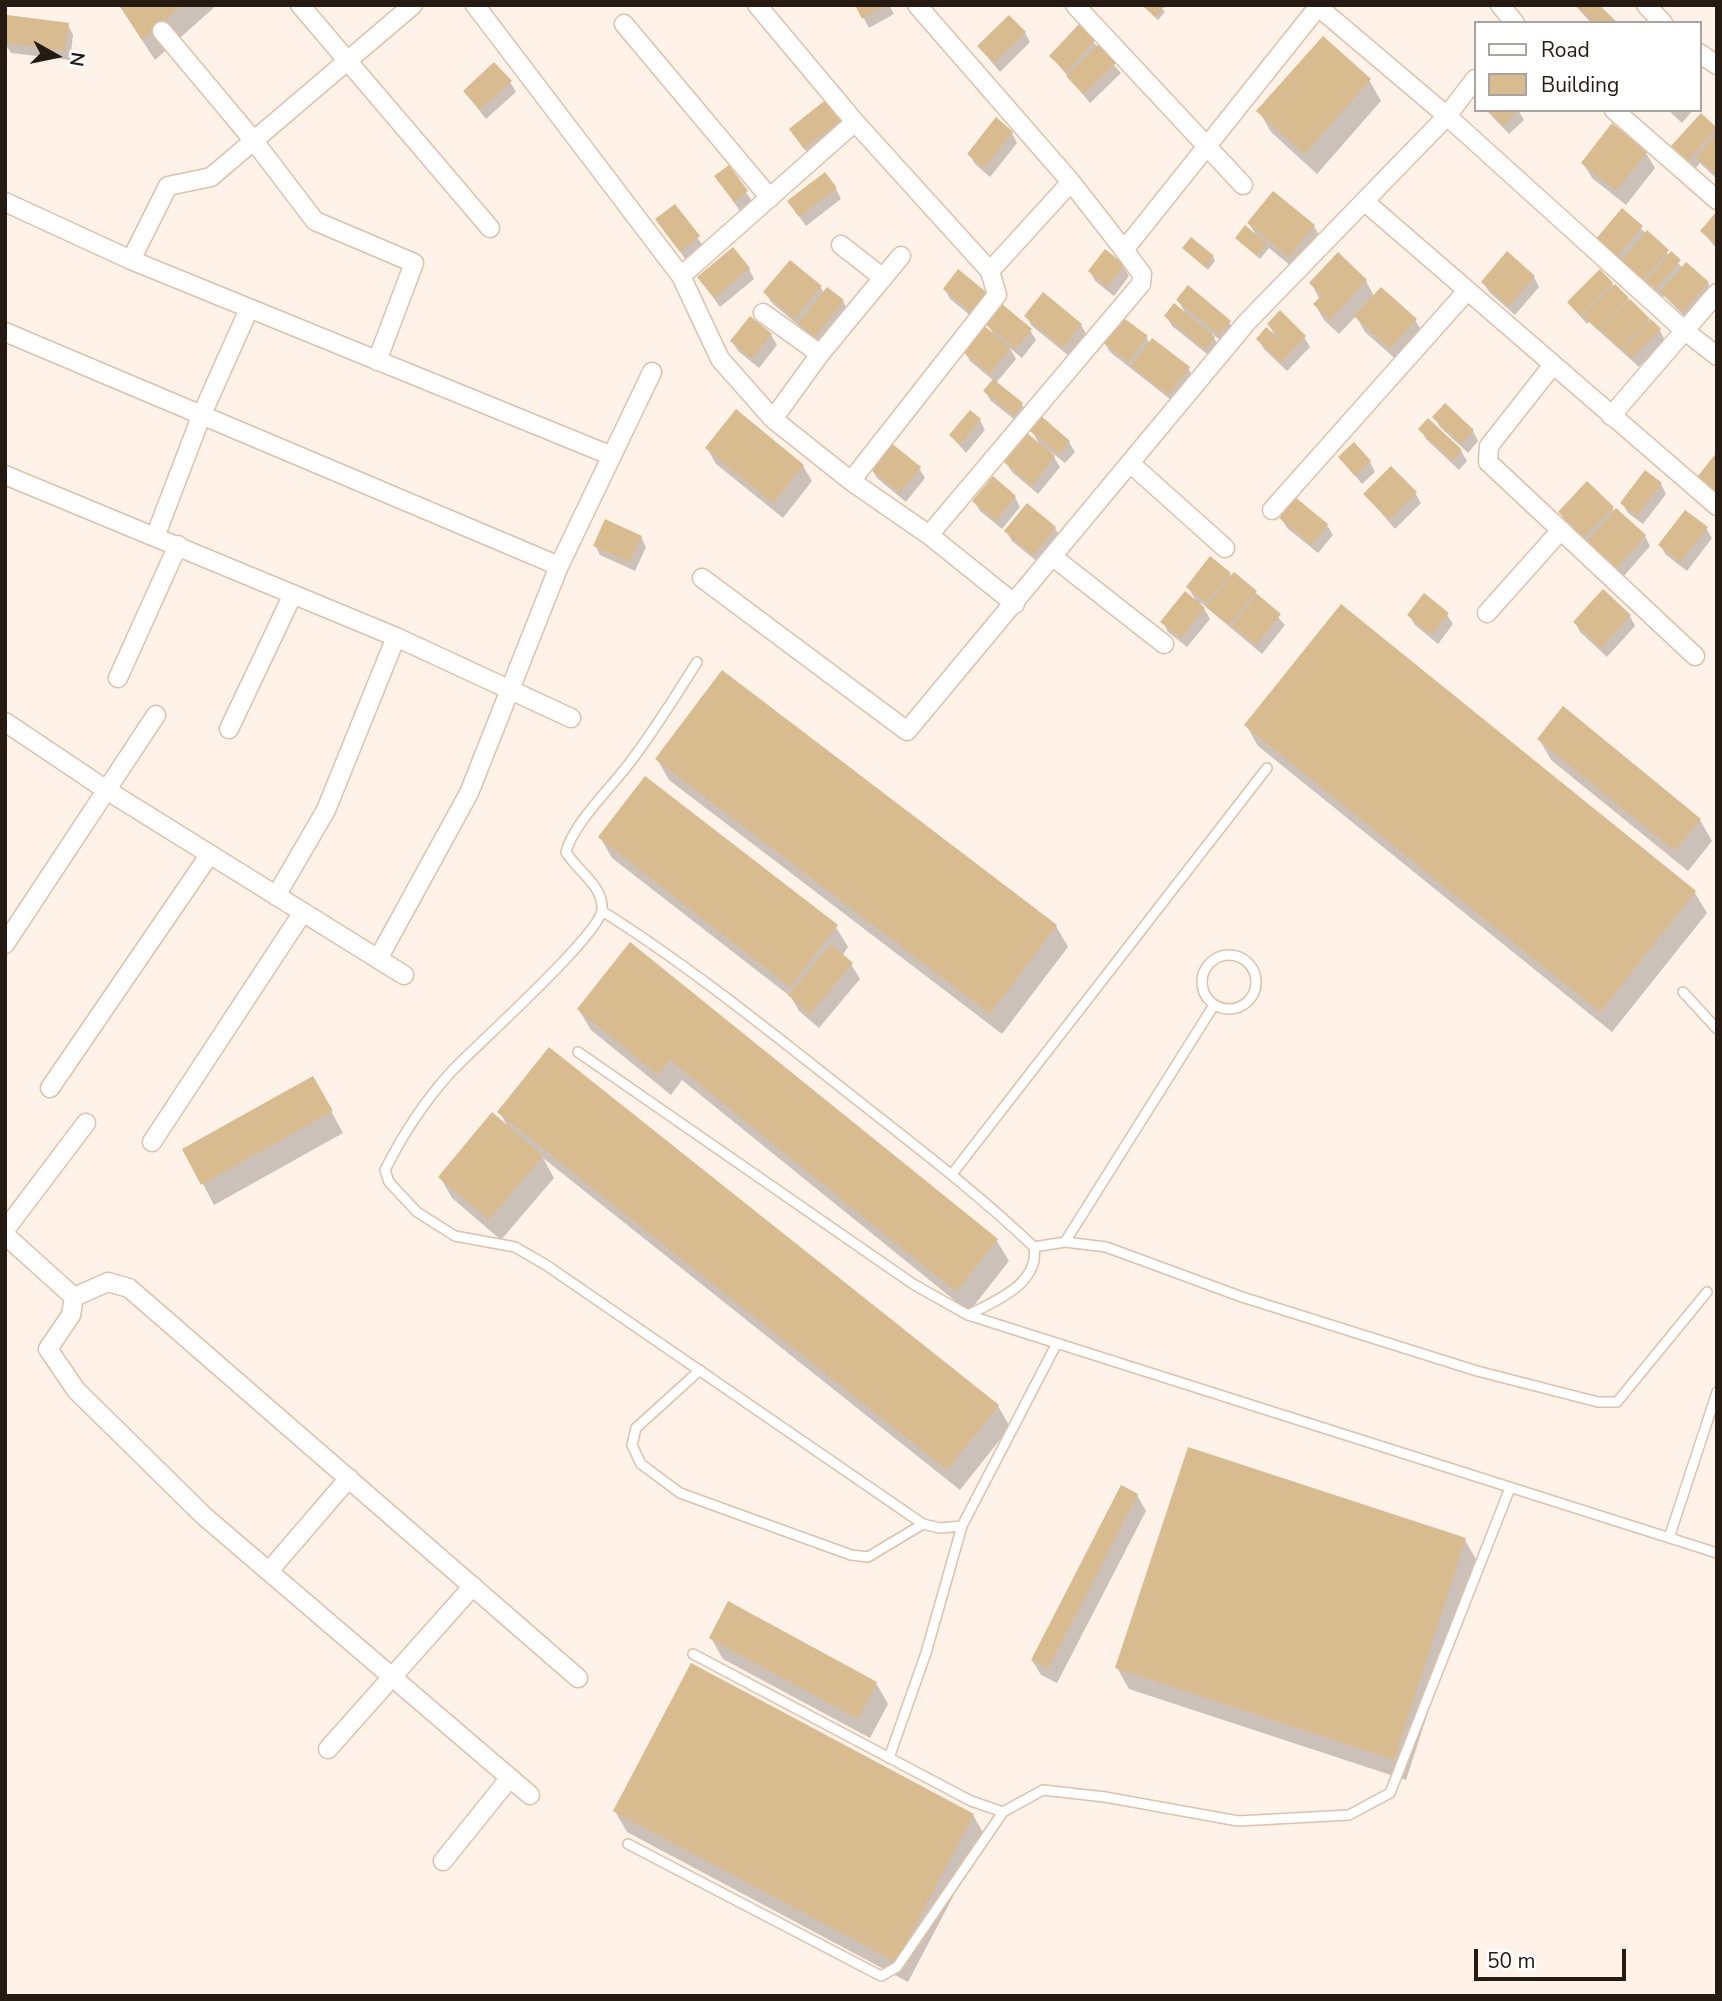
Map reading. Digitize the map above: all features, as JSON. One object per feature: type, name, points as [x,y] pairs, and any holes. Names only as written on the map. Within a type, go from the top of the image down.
[{"type":"street","points":[[300,5],[489,228]]},
{"type":"street","points":[[131,260],[168,186],[211,177],[413,5]]},
{"type":"street","points":[[475,5],[681,276],[720,359],[773,419],[851,481],[929,535],[1015,604]]},
{"type":"street","points":[[757,5],[855,122],[990,271],[997,295],[851,481]]},
{"type":"street","points":[[917,5],[1071,182],[1142,274],[1141,284],[929,535]]},
{"type":"street","points":[[1075,5],[1243,185]]},
{"type":"street","points":[[1500,5],[1513,21]]},
{"type":"street","points":[[1647,5],[1661,21]]},
{"type":"street","points":[[1124,250],[1317,6],[1447,116],[1685,331],[1717,356]]},
{"type":"street","points":[[624,24],[770,198]]},
{"type":"street","points":[[162,31],[254,141],[315,221],[414,263],[377,360]]},
{"type":"street","points":[[1701,54],[1717,65]]},
{"type":"street","points":[[702,578],[906,731],[1015,604],[1247,323],[1447,116],[1474,80]]},
{"type":"street","points":[[1617,112],[1717,201]]},
{"type":"street","points":[[681,276],[855,122]]},
{"type":"street","points":[[990,271],[1071,182]]},
{"type":"street","points":[[1364,201],[1717,506]]},
{"type":"street","points":[[5,202],[131,260],[612,456]]},
{"type":"street","points":[[841,245],[882,277]]},
{"type":"street","points":[[773,419],[820,354],[901,256]]},
{"type":"street","points":[[1272,510],[1467,291]]},
{"type":"street","points":[[1611,416],[1717,293]]},
{"type":"street","points":[[155,537],[202,414],[249,309]]},
{"type":"street","points":[[763,313],[820,354]]},
{"type":"street","points":[[5,332],[559,566]]},
{"type":"street","points":[[1552,366],[1489,446],[1488,462],[1695,656]]},
{"type":"street","points":[[378,959],[469,793],[559,566],[652,372]]},
{"type":"street","points":[[1130,463],[1225,548]]},
{"type":"street","points":[[5,475],[396,637],[571,718]]},
{"type":"street","points":[[1487,613],[1560,530]]},
{"type":"street","points":[[118,678],[178,545]]},
{"type":"street","points":[[1053,557],[1164,644]]},
{"type":"street","points":[[229,729],[293,594]]},
{"type":"street","points":[[276,896],[327,810],[396,637]]},
{"type":"street","points":[[5,944],[156,715]]},
{"type":"street","points":[[8,730],[404,975]]},
{"type":"street","points":[[50,1088],[210,855]]},
{"type":"street","points":[[152,1142],[303,912]]},
{"type":"street","points":[[74,1297],[5,1233],[86,1123]]},
{"type":"street","points":[[74,1297],[108,1282],[118,1282],[129,1288],[578,1678]]},
{"type":"street","points":[[74,1297],[71,1315],[48,1349],[63,1374],[204,1516],[530,1795]]},
{"type":"street","points":[[269,1571],[349,1478]]},
{"type":"street","points":[[328,1749],[473,1586]]},
{"type":"street","points":[[443,1861],[509,1779]]},
{"type":"lane","points":[[697,662],[635,756],[586,820],[570,834],[566,852],[574,866],[592,883],[600,898],[602,911],[552,975],[486,1035],[427,1101],[385,1170],[389,1182],[417,1212],[455,1236],[515,1247],[700,1370],[923,1524],[940,1528],[962,1526]]},
{"type":"lane","points":[[952,1174],[1267,768]]},
{"type":"lane","points":[[602,911],[648,940],[952,1174],[1034,1247],[1035,1256],[1025,1278],[1014,1290],[968,1315]]},
{"type":"lane","points":[[1221,956],[1239,957],[1247,961],[1256,977],[1256,986],[1248,1002],[1232,1010],[1214,1005],[1203,992],[1203,974],[1207,966],[1221,956]]},
{"type":"lane","points":[[1683,992],[1717,1029]]},
{"type":"lane","points":[[1065,1242],[1214,1005]]},
{"type":"lane","points":[[578,1052],[913,1284],[968,1315],[1717,1553]]},
{"type":"lane","points":[[1034,1247],[1065,1242],[1106,1247],[1242,1297],[1464,1367],[1598,1402],[1617,1402],[1707,1292]]},
{"type":"lane","points":[[889,1758],[900,1720],[926,1653],[962,1526],[1057,1343]]},
{"type":"lane","points":[[700,1370],[636,1428],[632,1446],[641,1464],[680,1493],[851,1555],[868,1557],[923,1524]]},
{"type":"lane","points":[[1670,1538],[1717,1392]]},
{"type":"lane","points":[[1706,1426],[1717,1428]]},
{"type":"lane","points":[[628,1844],[881,1976],[897,1966],[1003,1812],[1043,1790],[1105,1797],[1238,1821],[1349,1815],[1383,1800],[1390,1793],[1510,1488]]},
{"type":"lane","points":[[693,1654],[971,1801],[1003,1812]]},
{"type":"building","points":[[119,5],[182,5],[142,40]]},
{"type":"building","points":[[855,5],[887,5],[862,19]]},
{"type":"building","points":[[1142,5],[1162,5],[1164,7],[1155,17]]},
{"type":"building","points":[[1575,5],[1599,5],[1616,21],[1592,21]]},
{"type":"building","points":[[7,15],[69,23],[65,51],[5,43]]},
{"type":"building","points":[[1009,15],[1026,32],[994,63],[977,46]]},
{"type":"building","points":[[1079,24],[1095,40],[1066,72],[1049,56]]},
{"type":"building","points":[[1323,36],[1371,79],[1305,154],[1256,111]]},
{"type":"building","points":[[1099,44],[1117,62],[1083,94],[1066,76]]},
{"type":"building","points":[[494,62],[512,81],[480,110],[463,91]]},
{"type":"building","points":[[828,98],[843,118],[804,149],[789,129]]},
{"type":"building","points":[[1490,112],[1517,112],[1503,126]]},
{"type":"building","points":[[1701,113],[1717,128],[1688,161],[1671,146]]},
{"type":"building","points":[[996,117],[1013,132],[984,168],[967,154]]},
{"type":"building","points":[[1612,123],[1647,152],[1616,191],[1581,163]]},
{"type":"building","points":[[1717,132],[1717,175],[1696,158]]},
{"type":"building","points":[[729,165],[748,191],[734,202],[714,176]]},
{"type":"building","points":[[825,172],[837,188],[799,217],[787,201]]},
{"type":"building","points":[[1273,191],[1315,225],[1289,257],[1247,223]]},
{"type":"building","points":[[675,204],[700,236],[680,252],[655,219]]},
{"type":"building","points":[[1622,208],[1643,226],[1616,258],[1595,240]]},
{"type":"building","points":[[1717,211],[1717,245],[1700,231]]},
{"type":"building","points":[[1245,225],[1267,244],[1257,256],[1235,238]]},
{"type":"building","points":[[1647,230],[1669,250],[1643,280],[1621,261]]},
{"type":"building","points":[[1191,237],[1214,256],[1205,267],[1182,248]]},
{"type":"building","points":[[733,247],[750,268],[714,298],[697,277]]},
{"type":"building","points":[[1105,249],[1125,265],[1107,287],[1088,271]]},
{"type":"building","points":[[1507,251],[1535,276],[1509,306],[1481,282]]},
{"type":"building","points":[[1671,251],[1681,260],[1656,289],[1646,281]]},
{"type":"building","points":[[1338,252],[1367,280],[1330,320],[1313,304],[1322,295],[1309,283]]},
{"type":"building","points":[[790,260],[822,286],[795,319],[763,292]]},
{"type":"building","points":[[1686,262],[1709,282],[1683,312],[1660,292]]},
{"type":"building","points":[[958,269],[991,296],[975,315],[943,289]]},
{"type":"building","points":[[1600,269],[1613,283],[1580,316],[1567,302]]},
{"type":"building","points":[[1615,284],[1629,298],[1598,330],[1583,315]]},
{"type":"building","points":[[1188,285],[1231,321],[1219,335],[1176,300]]},
{"type":"building","points":[[827,287],[844,300],[815,337],[798,323]]},
{"type":"building","points":[[1381,287],[1417,319],[1390,349],[1354,316]]},
{"type":"building","points":[[1043,292],[1082,324],[1063,348],[1024,316]]},
{"type":"building","points":[[1630,299],[1650,319],[1620,349],[1600,329]]},
{"type":"building","points":[[1174,303],[1215,337],[1205,349],[1164,316]]},
{"type":"building","points":[[1002,304],[1032,329],[1016,349],[985,324]]},
{"type":"building","points":[[1280,310],[1306,336],[1281,362],[1256,339],[1266,327],[1287,345],[1267,324]]},
{"type":"building","points":[[750,316],[772,334],[752,359],[730,341]]},
{"type":"building","points":[[1121,316],[1148,336],[1129,362],[1102,342]]},
{"type":"building","points":[[1651,319],[1661,329],[1632,358],[1623,349]]},
{"type":"building","points":[[983,325],[1011,348],[990,374],[962,351]]},
{"type":"building","points":[[1152,338],[1190,367],[1168,395],[1131,366]]},
{"type":"building","points":[[993,379],[1023,403],[1014,415],[983,391]]},
{"type":"building","points":[[1445,403],[1474,430],[1461,444],[1432,417]]},
{"type":"building","points":[[736,409],[804,465],[773,503],[705,448]]},
{"type":"building","points":[[970,410],[981,419],[960,445],[949,435]]},
{"type":"building","points":[[1041,416],[1070,441],[1059,454],[1029,430]]},
{"type":"building","points":[[1428,418],[1462,450],[1452,461],[1418,429]]},
{"type":"building","points":[[1027,433],[1055,456],[1032,486],[1004,462]]},
{"type":"building","points":[[890,442],[921,467],[900,493],[869,468]]},
{"type":"building","points":[[1354,442],[1371,461],[1355,476],[1338,457]]},
{"type":"building","points":[[1717,452],[1717,498],[1694,481]]},
{"type":"building","points":[[1391,466],[1417,492],[1389,520],[1363,494]]},
{"type":"building","points":[[1645,470],[1662,483],[1637,516],[1620,503]]},
{"type":"building","points":[[993,476],[1016,496],[996,521],[972,501]]},
{"type":"building","points":[[1587,481],[1614,507],[1584,537],[1558,512]]},
{"type":"building","points":[[1295,497],[1328,524],[1312,545],[1279,518]]},
{"type":"building","points":[[1027,503],[1056,527],[1033,555],[1004,531]]},
{"type":"building","points":[[1616,508],[1646,535],[1616,569],[1587,542]]},
{"type":"building","points":[[1685,510],[1708,527],[1680,562],[1658,545]]},
{"type":"building","points":[[605,519],[642,536],[630,562],[593,546]]},
{"type":"building","points":[[1210,556],[1231,573],[1206,603],[1186,587]]},
{"type":"building","points":[[1234,572],[1257,591],[1229,625],[1206,607]]},
{"type":"building","points":[[1603,589],[1631,615],[1601,648],[1573,622]]},
{"type":"building","points":[[1185,591],[1205,608],[1181,638],[1160,622]]},
{"type":"building","points":[[1424,593],[1449,613],[1431,635],[1407,615]]},
{"type":"building","points":[[1257,594],[1281,614],[1256,645],[1232,626]]},
{"type":"building","points":[[1341,604],[1696,891],[1600,1012],[1244,725]]},
{"type":"building","points":[[722,670],[1057,925],[990,1014],[655,759]]},
{"type":"building","points":[[1563,706],[1701,819],[1675,851],[1537,739]]},
{"type":"building","points":[[645,776],[838,925],[790,987],[598,837]]},
{"type":"building","points":[[630,942],[998,1239],[956,1292],[670,1060],[658,1075],[577,1009]]},
{"type":"building","points":[[831,944],[853,963],[810,1014],[788,995]]},
{"type":"building","points":[[549,1047],[999,1405],[947,1470],[497,1112]]},
{"type":"building","points":[[313,1076],[333,1111],[201,1185],[182,1149]]},
{"type":"building","points":[[492,1112],[543,1156],[489,1220],[438,1177]]},
{"type":"building","points":[[1188,1447],[1466,1538],[1394,1760],[1115,1668]]},
{"type":"building","points":[[1121,1485],[1138,1494],[1048,1669],[1031,1660]]},
{"type":"building","points":[[728,1601],[877,1682],[858,1719],[709,1638]]},
{"type":"building","points":[[691,1663],[974,1814],[896,1962],[613,1811]]}]
